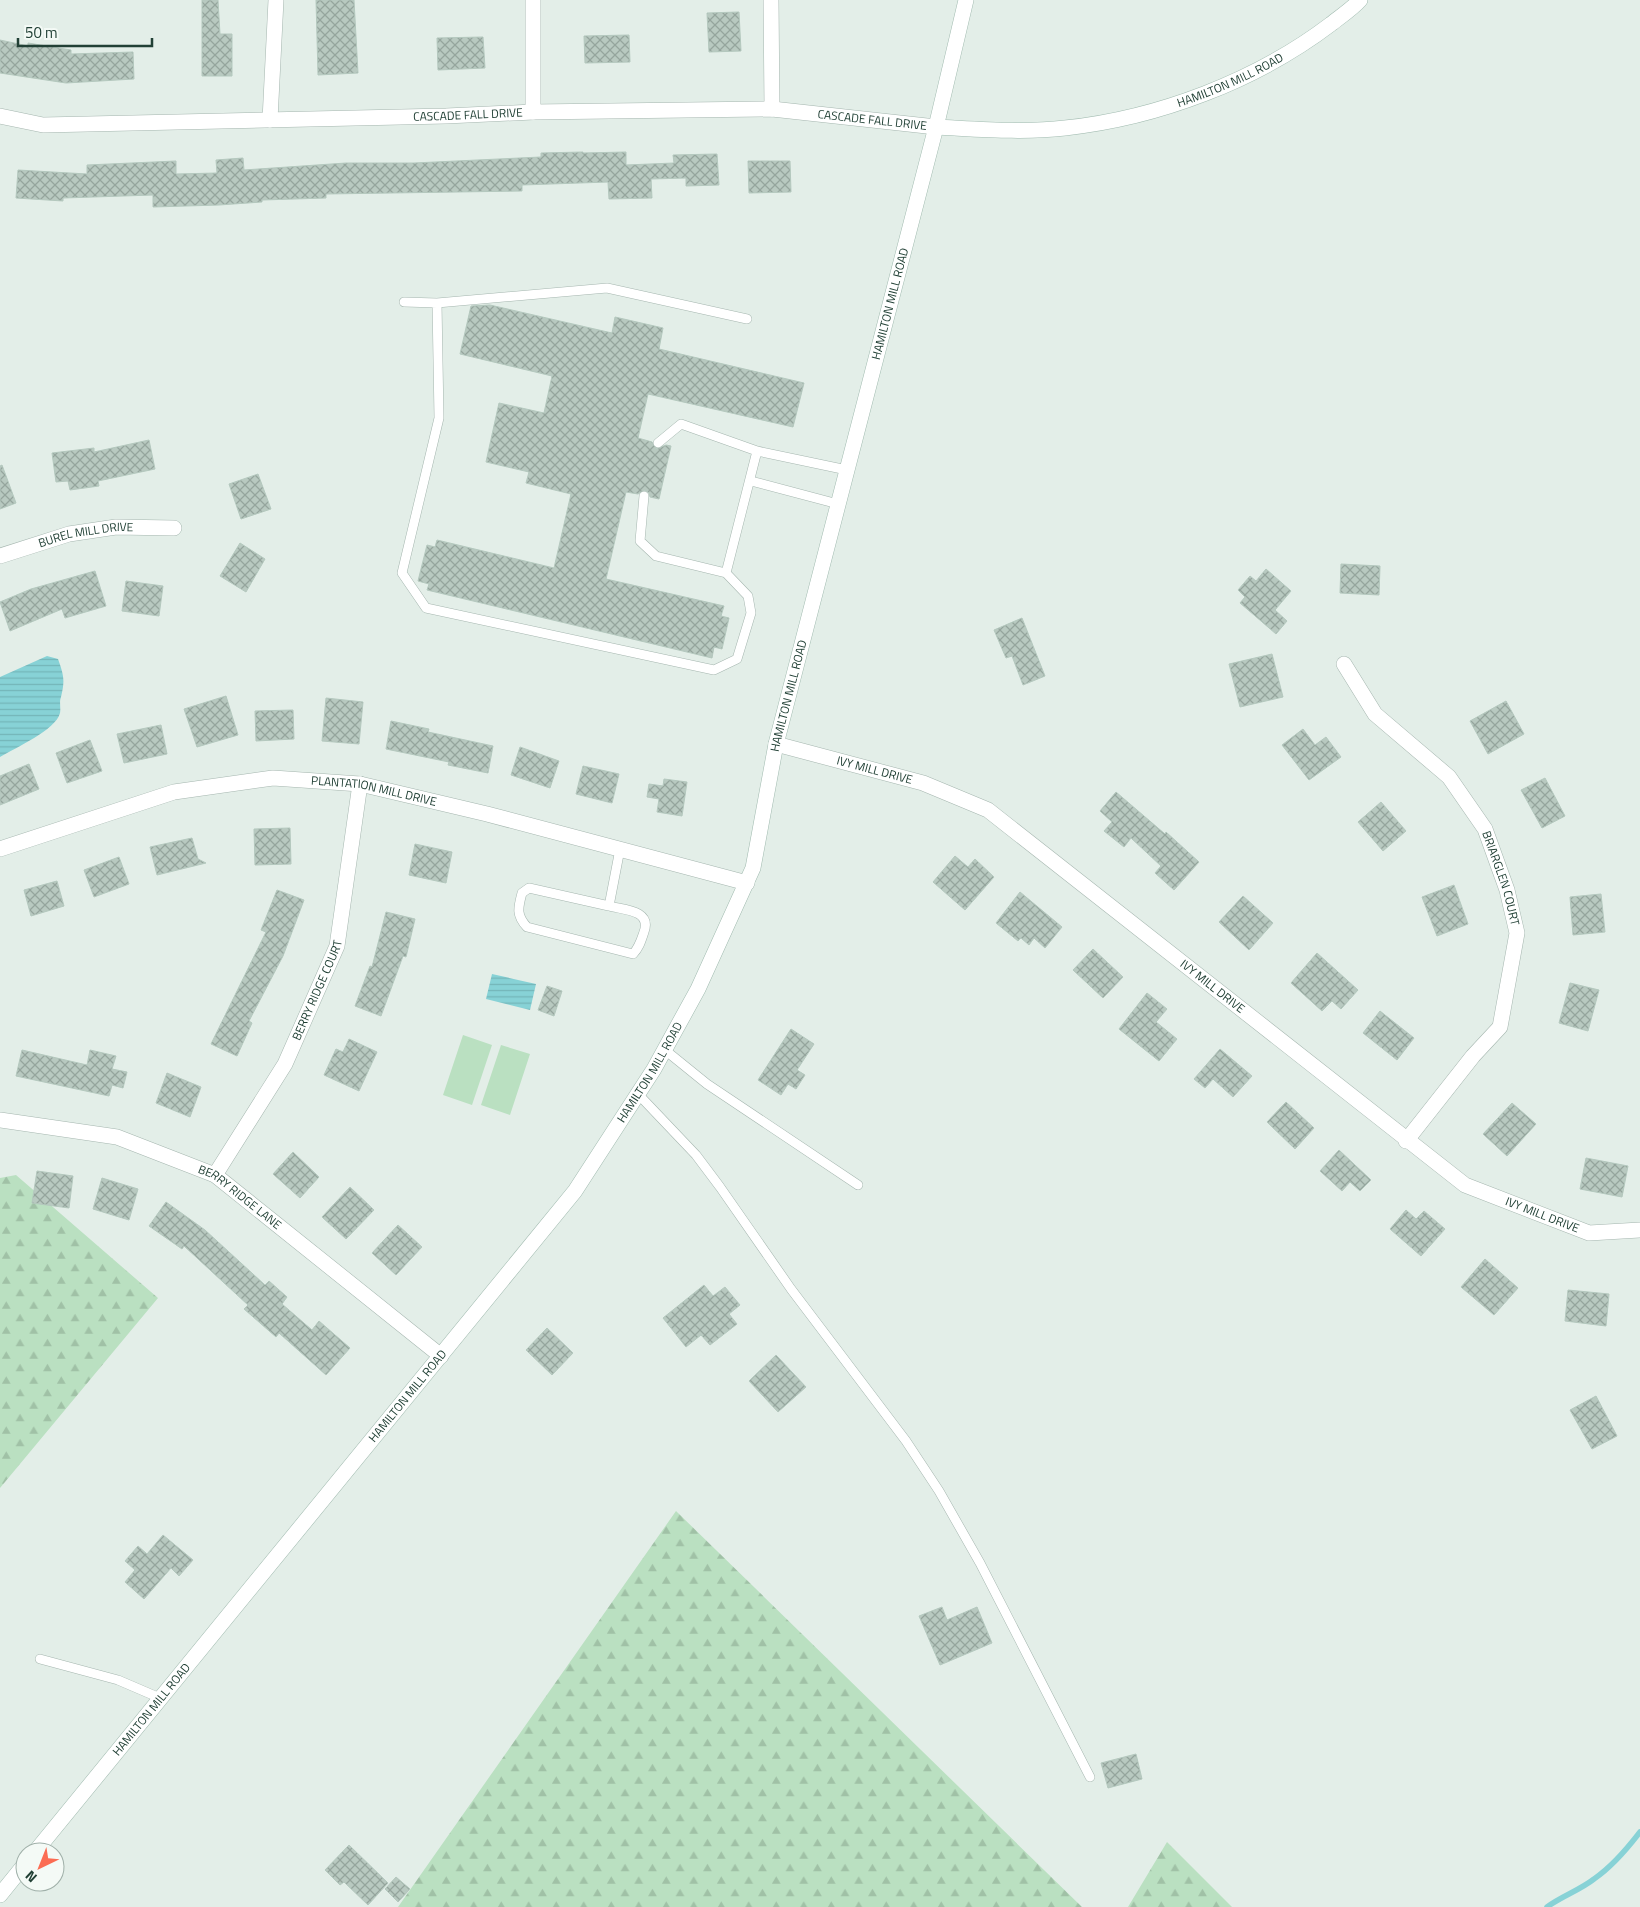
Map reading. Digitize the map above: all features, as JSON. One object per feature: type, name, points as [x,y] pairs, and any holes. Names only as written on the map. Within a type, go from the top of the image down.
[{"type":"street","points":[[270,120],[276,0]]},
{"type":"street","points":[[533,0],[533,112]]},
{"type":"street","points":[[771,0],[772,109]]},
{"type":"street","name":"HAMILTON MILL ROAD","points":[[43,1842],[575,1191],[665,1050],[698,989],[754,868],[776,744],[936,127],[966,0]]},
{"type":"street","name":"HAMILTON MILL ROAD","points":[[936,127],[1004,130],[1064,128],[1124,118],[1177,103],[1247,74],[1307,42],[1360,0]]},
{"type":"street","name":"CASCADE FALL DRIVE","points":[[0,116],[43,125],[533,112],[772,109],[936,127]]},
{"type":"street","name":"BUREL MILL DRIVE","points":[[0,556],[69,534],[116,527],[174,528]]},
{"type":"street","name":"BRIARGLEN COURT","points":[[1344,664],[1375,714],[1449,777],[1484,829],[1506,890],[1517,932],[1500,1027],[1473,1056],[1406,1141]]},
{"type":"street","name":"IVY MILL DRIVE","points":[[776,744],[923,783],[988,810],[1406,1141],[1465,1185],[1589,1233],[1640,1230]]},
{"type":"street","name":"PLANTATION MILL DRIVE","points":[[0,849],[174,792],[273,778],[360,784],[487,814],[747,883]]},
{"type":"street","name":"BERRY RIDGE COURT","points":[[215,1175],[285,1064],[338,946],[360,784]]},
{"type":"street","name":"BERRY RIDGE LANE","points":[[0,1120],[117,1137],[215,1175],[441,1356]]},
{"type":"street","points":[[0,1895],[15,1876]]},
{"type":"lane","points":[[404,302],[437,303],[607,288],[747,319]]},
{"type":"lane","points":[[437,303],[439,418],[402,573],[426,608],[714,670],[736,659],[751,613],[748,596],[726,572],[656,556],[640,541],[644,496]]},
{"type":"lane","points":[[658,443],[681,424],[757,451],[847,470]]},
{"type":"lane","points":[[726,572],[751,481],[757,451]]},
{"type":"lane","points":[[751,481],[838,504]]},
{"type":"lane","points":[[608,906],[620,849]]},
{"type":"lane","points":[[529,888],[608,906],[640,913],[645,918],[646,927],[638,948],[633,954],[527,927],[519,918],[517,909],[522,893],[529,888]]},
{"type":"lane","points":[[665,1050],[707,1084],[858,1185]]},
{"type":"lane","points":[[638,1094],[696,1154],[791,1289],[906,1441],[939,1491],[980,1563],[1090,1777]]},
{"type":"lane","points":[[40,1659],[118,1680],[160,1698]]},
{"type":"green space","points":[[463,1035],[492,1045],[472,1105],[443,1095]]},
{"type":"green space","points":[[501,1045],[530,1054],[510,1115],[481,1105]]},
{"type":"green space","points":[[16,1175],[158,1298],[0,1488],[0,1178]]},
{"type":"green space","points":[[677,1512],[1082,1907],[398,1907]]},
{"type":"green space","points":[[1167,1842],[1232,1907],[1128,1907]]},
{"type":"water","points":[[47,656],[58,659],[63,674],[60,713],[51,726],[43,732],[0,757],[0,677]]},
{"type":"water","points":[[492,974],[536,984],[530,1010],[486,999]]},
{"type":"building","points":[[202,0],[218,0],[220,34],[232,34],[232,76],[202,76]]},
{"type":"building","points":[[316,0],[354,0],[358,73],[318,75]]},
{"type":"building","points":[[739,12],[741,51],[709,52],[707,13]]},
{"type":"building","points":[[629,35],[630,62],[585,63],[584,36]]},
{"type":"building","points":[[483,37],[485,68],[438,70],[437,38]]},
{"type":"building","points":[[0,40],[28,46],[28,43],[71,50],[71,54],[133,52],[134,79],[66,83],[0,73]]},
{"type":"building","points":[[626,152],[626,165],[674,163],[673,155],[717,154],[719,185],[686,186],[686,178],[651,179],[652,198],[609,199],[608,182],[522,185],[522,191],[326,194],[326,198],[153,207],[153,195],[63,198],[63,201],[16,198],[18,170],[87,174],[87,165],[176,161],[176,174],[217,173],[216,160],[243,158],[244,170],[346,163],[414,163],[541,157],[541,153]]},
{"type":"building","points":[[748,161],[790,161],[791,192],[749,193]]},
{"type":"building","points":[[490,305],[612,333],[615,317],[663,328],[659,349],[804,383],[793,427],[648,394],[638,438],[652,442],[656,449],[666,445],[671,446],[659,499],[650,497],[649,493],[645,490],[638,494],[626,492],[606,579],[724,606],[721,616],[729,618],[722,649],[714,647],[712,658],[427,590],[429,584],[418,581],[427,545],[435,547],[437,540],[554,568],[571,494],[526,483],[529,472],[486,462],[499,403],[544,413],[552,376],[460,354],[471,306]]},
{"type":"building","points":[[149,440],[155,469],[98,481],[99,486],[70,490],[68,481],[56,482],[52,453],[94,448],[94,452]]},
{"type":"building","points":[[2,465],[16,503],[0,509],[0,466]]},
{"type":"building","points":[[258,474],[271,509],[241,519],[229,484]]},
{"type":"building","points":[[240,543],[265,559],[246,592],[220,576]]},
{"type":"building","points":[[1341,564],[1380,566],[1379,595],[1340,593]]},
{"type":"building","points":[[1266,569],[1291,591],[1275,610],[1287,621],[1276,634],[1240,603],[1245,597],[1238,590],[1250,576],[1256,581]]},
{"type":"building","points":[[95,571],[106,606],[65,618],[62,609],[10,631],[0,602],[31,589]]},
{"type":"building","points":[[126,581],[163,586],[159,616],[122,611]]},
{"type":"building","points":[[1022,618],[1045,676],[1023,685],[1012,656],[1006,658],[994,630]]},
{"type":"building","points":[[1272,654],[1283,697],[1240,707],[1229,664]]},
{"type":"building","points":[[226,696],[238,735],[197,747],[184,709]]},
{"type":"building","points":[[326,698],[363,702],[359,744],[322,741]]},
{"type":"building","points":[[1506,701],[1524,734],[1488,754],[1470,721]]},
{"type":"building","points":[[293,710],[294,739],[256,741],[255,711]]},
{"type":"building","points":[[391,721],[429,729],[428,732],[493,746],[488,773],[448,765],[449,762],[386,749]]},
{"type":"building","points":[[161,725],[167,754],[124,763],[117,734]]},
{"type":"building","points":[[1303,729],[1315,745],[1326,737],[1341,757],[1309,780],[1282,745]]},
{"type":"building","points":[[90,740],[102,771],[67,783],[56,753]]},
{"type":"building","points":[[520,747],[559,761],[550,788],[511,775]]},
{"type":"building","points":[[29,764],[39,789],[0,805],[0,776]]},
{"type":"building","points":[[583,766],[619,774],[612,803],[576,794]]},
{"type":"building","points":[[1545,778],[1565,816],[1542,828],[1521,790]]},
{"type":"building","points":[[664,779],[687,782],[682,816],[657,812],[659,799],[647,797],[649,784],[663,786]]},
{"type":"building","points":[[1116,792],[1165,834],[1166,832],[1199,862],[1174,890],[1155,873],[1161,866],[1131,838],[1124,847],[1104,831],[1112,822],[1100,811]]},
{"type":"building","points":[[1381,802],[1406,831],[1383,851],[1358,822]]},
{"type":"building","points":[[290,828],[291,864],[255,865],[254,829]]},
{"type":"building","points":[[192,838],[198,859],[206,863],[157,875],[150,847]]},
{"type":"building","points":[[415,844],[452,852],[446,883],[409,875]]},
{"type":"building","points":[[955,856],[968,867],[975,859],[994,877],[965,910],[933,882]]},
{"type":"building","points":[[119,857],[129,884],[94,897],[84,870]]},
{"type":"building","points":[[57,881],[64,906],[31,916],[24,890]]},
{"type":"building","points":[[1454,885],[1468,924],[1437,936],[1422,897]]},
{"type":"building","points":[[277,890],[304,900],[283,956],[249,1021],[252,1023],[237,1056],[211,1044],[266,932],[261,930]]},
{"type":"building","points":[[1020,892],[1062,927],[1045,948],[1034,938],[1029,945],[1021,938],[1018,941],[996,923]]},
{"type":"building","points":[[1601,894],[1605,932],[1573,935],[1570,897]]},
{"type":"building","points":[[1243,896],[1273,923],[1249,950],[1219,922]]},
{"type":"building","points":[[386,912],[415,919],[406,957],[403,956],[381,1016],[355,1006],[370,966],[372,967]]},
{"type":"building","points":[[1093,949],[1123,977],[1103,998],[1073,970]]},
{"type":"building","points":[[1317,953],[1358,990],[1341,1009],[1332,1001],[1322,1011],[1291,983]]},
{"type":"building","points":[[1570,983],[1599,990],[1588,1031],[1559,1023]]},
{"type":"building","points":[[547,986],[562,991],[554,1016],[538,1010]]},
{"type":"building","points":[[1147,993],[1167,1009],[1156,1022],[1177,1039],[1159,1061],[1119,1029]]},
{"type":"building","points":[[1380,1011],[1414,1038],[1397,1060],[1363,1033]]},
{"type":"building","points":[[791,1029],[814,1044],[797,1070],[805,1075],[796,1089],[788,1084],[781,1095],[758,1080]]},
{"type":"building","points":[[349,1039],[377,1052],[359,1091],[324,1075],[336,1049],[343,1052]]},
{"type":"building","points":[[1220,1049],[1252,1076],[1233,1097],[1213,1079],[1205,1088],[1194,1079]]},
{"type":"building","points":[[22,1050],[87,1065],[90,1050],[116,1056],[112,1069],[127,1072],[123,1088],[112,1085],[109,1096],[16,1076]]},
{"type":"building","points":[[167,1073],[201,1087],[190,1117],[156,1103]]},
{"type":"building","points":[[1286,1102],[1314,1128],[1295,1149],[1267,1122]]},
{"type":"building","points":[[1512,1103],[1536,1124],[1507,1156],[1483,1134]]},
{"type":"building","points":[[1339,1150],[1371,1180],[1360,1191],[1350,1182],[1342,1191],[1320,1171]]},
{"type":"building","points":[[293,1152],[319,1177],[300,1198],[273,1174]]},
{"type":"building","points":[[1586,1158],[1628,1166],[1622,1197],[1580,1189]]},
{"type":"building","points":[[37,1171],[73,1176],[69,1208],[32,1203]]},
{"type":"building","points":[[102,1178],[138,1189],[129,1220],[93,1209]]},
{"type":"building","points":[[350,1187],[374,1210],[346,1239],[322,1217]]},
{"type":"building","points":[[166,1202],[205,1230],[265,1285],[269,1281],[287,1297],[282,1304],[312,1330],[319,1321],[350,1348],[326,1375],[279,1333],[276,1337],[244,1309],[248,1305],[184,1246],[182,1249],[149,1226]]},
{"type":"building","points":[[1406,1210],[1416,1219],[1424,1211],[1445,1229],[1421,1256],[1390,1229]]},
{"type":"building","points":[[398,1225],[422,1247],[396,1275],[372,1253]]},
{"type":"building","points":[[1485,1259],[1518,1288],[1494,1315],[1461,1287]]},
{"type":"building","points":[[704,1285],[713,1296],[725,1287],[740,1305],[729,1314],[737,1324],[710,1345],[701,1335],[686,1347],[663,1318]]},
{"type":"building","points":[[1568,1290],[1609,1294],[1606,1326],[1565,1321]]},
{"type":"building","points":[[547,1328],[573,1353],[552,1375],[526,1350]]},
{"type":"building","points":[[776,1355],[806,1387],[778,1412],[749,1381]]},
{"type":"building","points":[[1596,1396],[1617,1436],[1592,1449],[1570,1410]]},
{"type":"building","points":[[163,1535],[193,1560],[179,1576],[171,1568],[144,1599],[125,1582],[135,1570],[125,1561],[138,1546],[147,1554]]},
{"type":"building","points":[[942,1607],[947,1620],[977,1607],[992,1643],[940,1665],[919,1616]]},
{"type":"building","points":[[1136,1754],[1142,1779],[1108,1788],[1101,1763]]},
{"type":"building","points":[[349,1845],[388,1883],[368,1905],[344,1882],[340,1885],[325,1870]]},
{"type":"building","points":[[396,1877],[410,1889],[398,1902],[385,1889]]},
{"type":"waterway","points":[[1547,1907],[1601,1874],[1619,1857],[1640,1832]]}]
